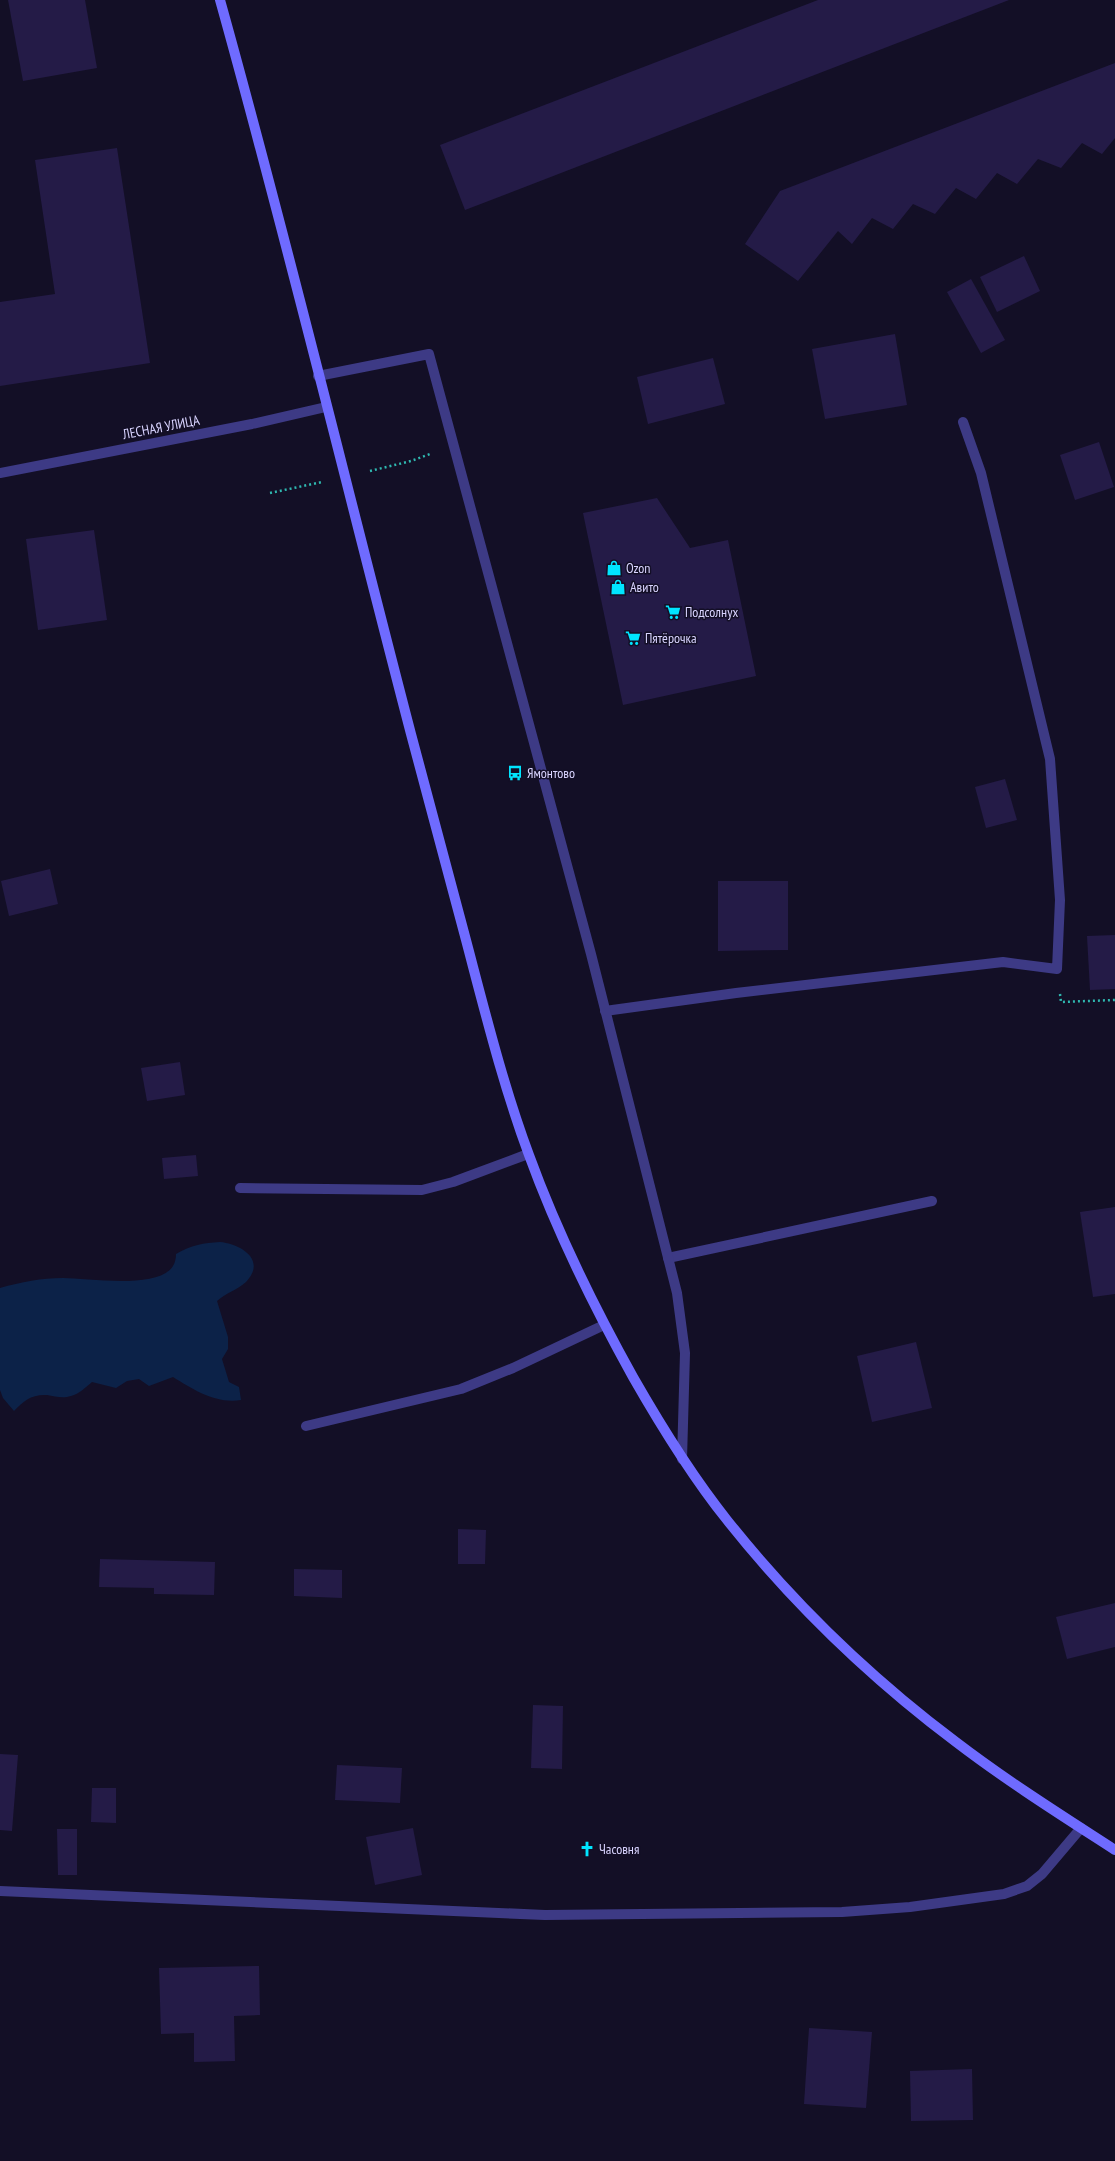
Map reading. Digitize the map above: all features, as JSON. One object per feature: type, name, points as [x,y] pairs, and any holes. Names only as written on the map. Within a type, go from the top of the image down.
[{"type":"main road","points":[[220,0],[249,105],[381,621],[495,1051],[528,1154],[562,1238],[604,1325],[682,1459],[730,1524],[773,1574],[832,1636],[891,1690],[957,1743],[1115,1850]]},
{"type":"street","points":[[318,376],[429,354],[605,1011],[677,1293],[686,1353],[682,1459]]},
{"type":"street","name":"ЛЕСНАЯ УЛИЦА","points":[[0,473],[252,424],[326,407]]},
{"type":"street","points":[[605,1011],[736,993],[1003,962],[1056,969],[1060,900],[1050,759],[981,473],[963,422]]},
{"type":"street","points":[[240,1188],[422,1190],[453,1182],[528,1154]]},
{"type":"street","points":[[668,1258],[932,1202]]},
{"type":"street","points":[[306,1426],[460,1389],[513,1368],[604,1325]]},
{"type":"street","points":[[0,1891],[545,1916],[842,1912],[910,1907],[1004,1894],[1027,1886],[1042,1874],[1081,1828]]},
{"type":"path","points":[[270,493],[411,461],[453,445]]},
{"type":"path","points":[[1056,969],[1061,1002],[1115,1000]]},
{"type":"water","points":[[220,1242],[236,1246],[249,1254],[253,1260],[254,1267],[252,1274],[246,1282],[217,1301],[228,1337],[228,1349],[222,1359],[229,1382],[239,1387],[241,1400],[232,1401],[214,1398],[189,1387],[173,1377],[149,1386],[139,1379],[127,1381],[116,1388],[92,1382],[80,1392],[68,1397],[42,1395],[32,1397],[24,1401],[14,1411],[3,1398],[0,1390],[0,1288],[55,1278],[121,1281],[153,1278],[165,1273],[173,1266],[176,1254],[187,1248]]},
{"type":"building","points":[[8,0],[85,0],[97,68],[23,81]]},
{"type":"building","points":[[818,0],[1009,0],[465,210],[440,145]]},
{"type":"building","points":[[1115,63],[1115,138],[1102,154],[1082,143],[1061,168],[1038,159],[1017,184],[997,173],[976,199],[956,188],[935,214],[913,204],[893,229],[872,218],[852,244],[838,231],[798,281],[745,244],[780,191]]},
{"type":"building","points":[[117,148],[150,363],[0,386],[0,302],[55,294],[35,160]]},
{"type":"building","points":[[1024,256],[1040,291],[997,312],[980,277]]},
{"type":"building","points":[[971,279],[1005,340],[981,353],[947,292]]},
{"type":"building","points":[[895,334],[907,405],[825,419],[812,349]]},
{"type":"building","points":[[713,358],[725,404],[648,424],[637,377]]},
{"type":"building","points":[[1099,442],[1114,487],[1075,500],[1060,455]]},
{"type":"building","name":"Подсолнух","points":[[657,498],[690,548],[728,540],[756,676],[623,705],[583,513]]},
{"type":"building","points":[[94,530],[107,620],[38,630],[26,539]]},
{"type":"building","points":[[1005,779],[1017,820],[986,828],[975,787]]},
{"type":"building","points":[[50,869],[58,904],[9,916],[1,881]]},
{"type":"building","points":[[718,881],[788,881],[788,950],[718,951]]},
{"type":"building","points":[[1115,935],[1115,989],[1090,990],[1087,936]]},
{"type":"building","points":[[180,1062],[185,1095],[147,1101],[141,1068]]},
{"type":"building","points":[[196,1155],[198,1176],[164,1179],[162,1158]]},
{"type":"building","points":[[1115,1207],[1115,1294],[1093,1297],[1080,1212]]},
{"type":"building","points":[[916,1342],[932,1408],[872,1422],[857,1356]]},
{"type":"building","points":[[458,1529],[486,1530],[485,1564],[458,1564]]},
{"type":"building","points":[[100,1559],[215,1562],[214,1595],[154,1594],[154,1588],[99,1587]]},
{"type":"building","points":[[294,1569],[342,1570],[342,1598],[294,1596]]},
{"type":"building","points":[[1115,1603],[1115,1647],[1067,1659],[1056,1617]]},
{"type":"building","points":[[533,1705],[563,1706],[562,1769],[531,1768]]},
{"type":"building","points":[[0,1754],[18,1755],[12,1831],[0,1830]]},
{"type":"building","points":[[337,1765],[402,1768],[400,1803],[335,1800]]},
{"type":"building","points":[[92,1788],[116,1788],[116,1823],[91,1822]]},
{"type":"building","points":[[413,1828],[422,1875],[375,1885],[366,1837]]},
{"type":"building","points":[[57,1829],[77,1829],[77,1875],[58,1875]]},
{"type":"building","points":[[259,1966],[260,2015],[234,2016],[235,2061],[194,2062],[194,2033],[161,2034],[159,1968]]},
{"type":"building","points":[[809,2028],[872,2032],[866,2108],[804,2104]]},
{"type":"building","points":[[972,2069],[973,2120],[911,2121],[910,2071]]},
{"type":"place","name":"Ozon","points":[[614,568]]},
{"type":"place","name":"Авито","points":[[618,587]]},
{"type":"place","name":"Подсолнух","points":[[673,612]]},
{"type":"place","name":"Пятёрочка","points":[[633,638]]},
{"type":"place","name":"Ямонтово","points":[[515,773]]},
{"type":"place","name":"Часовня","points":[[587,1849]]}]
